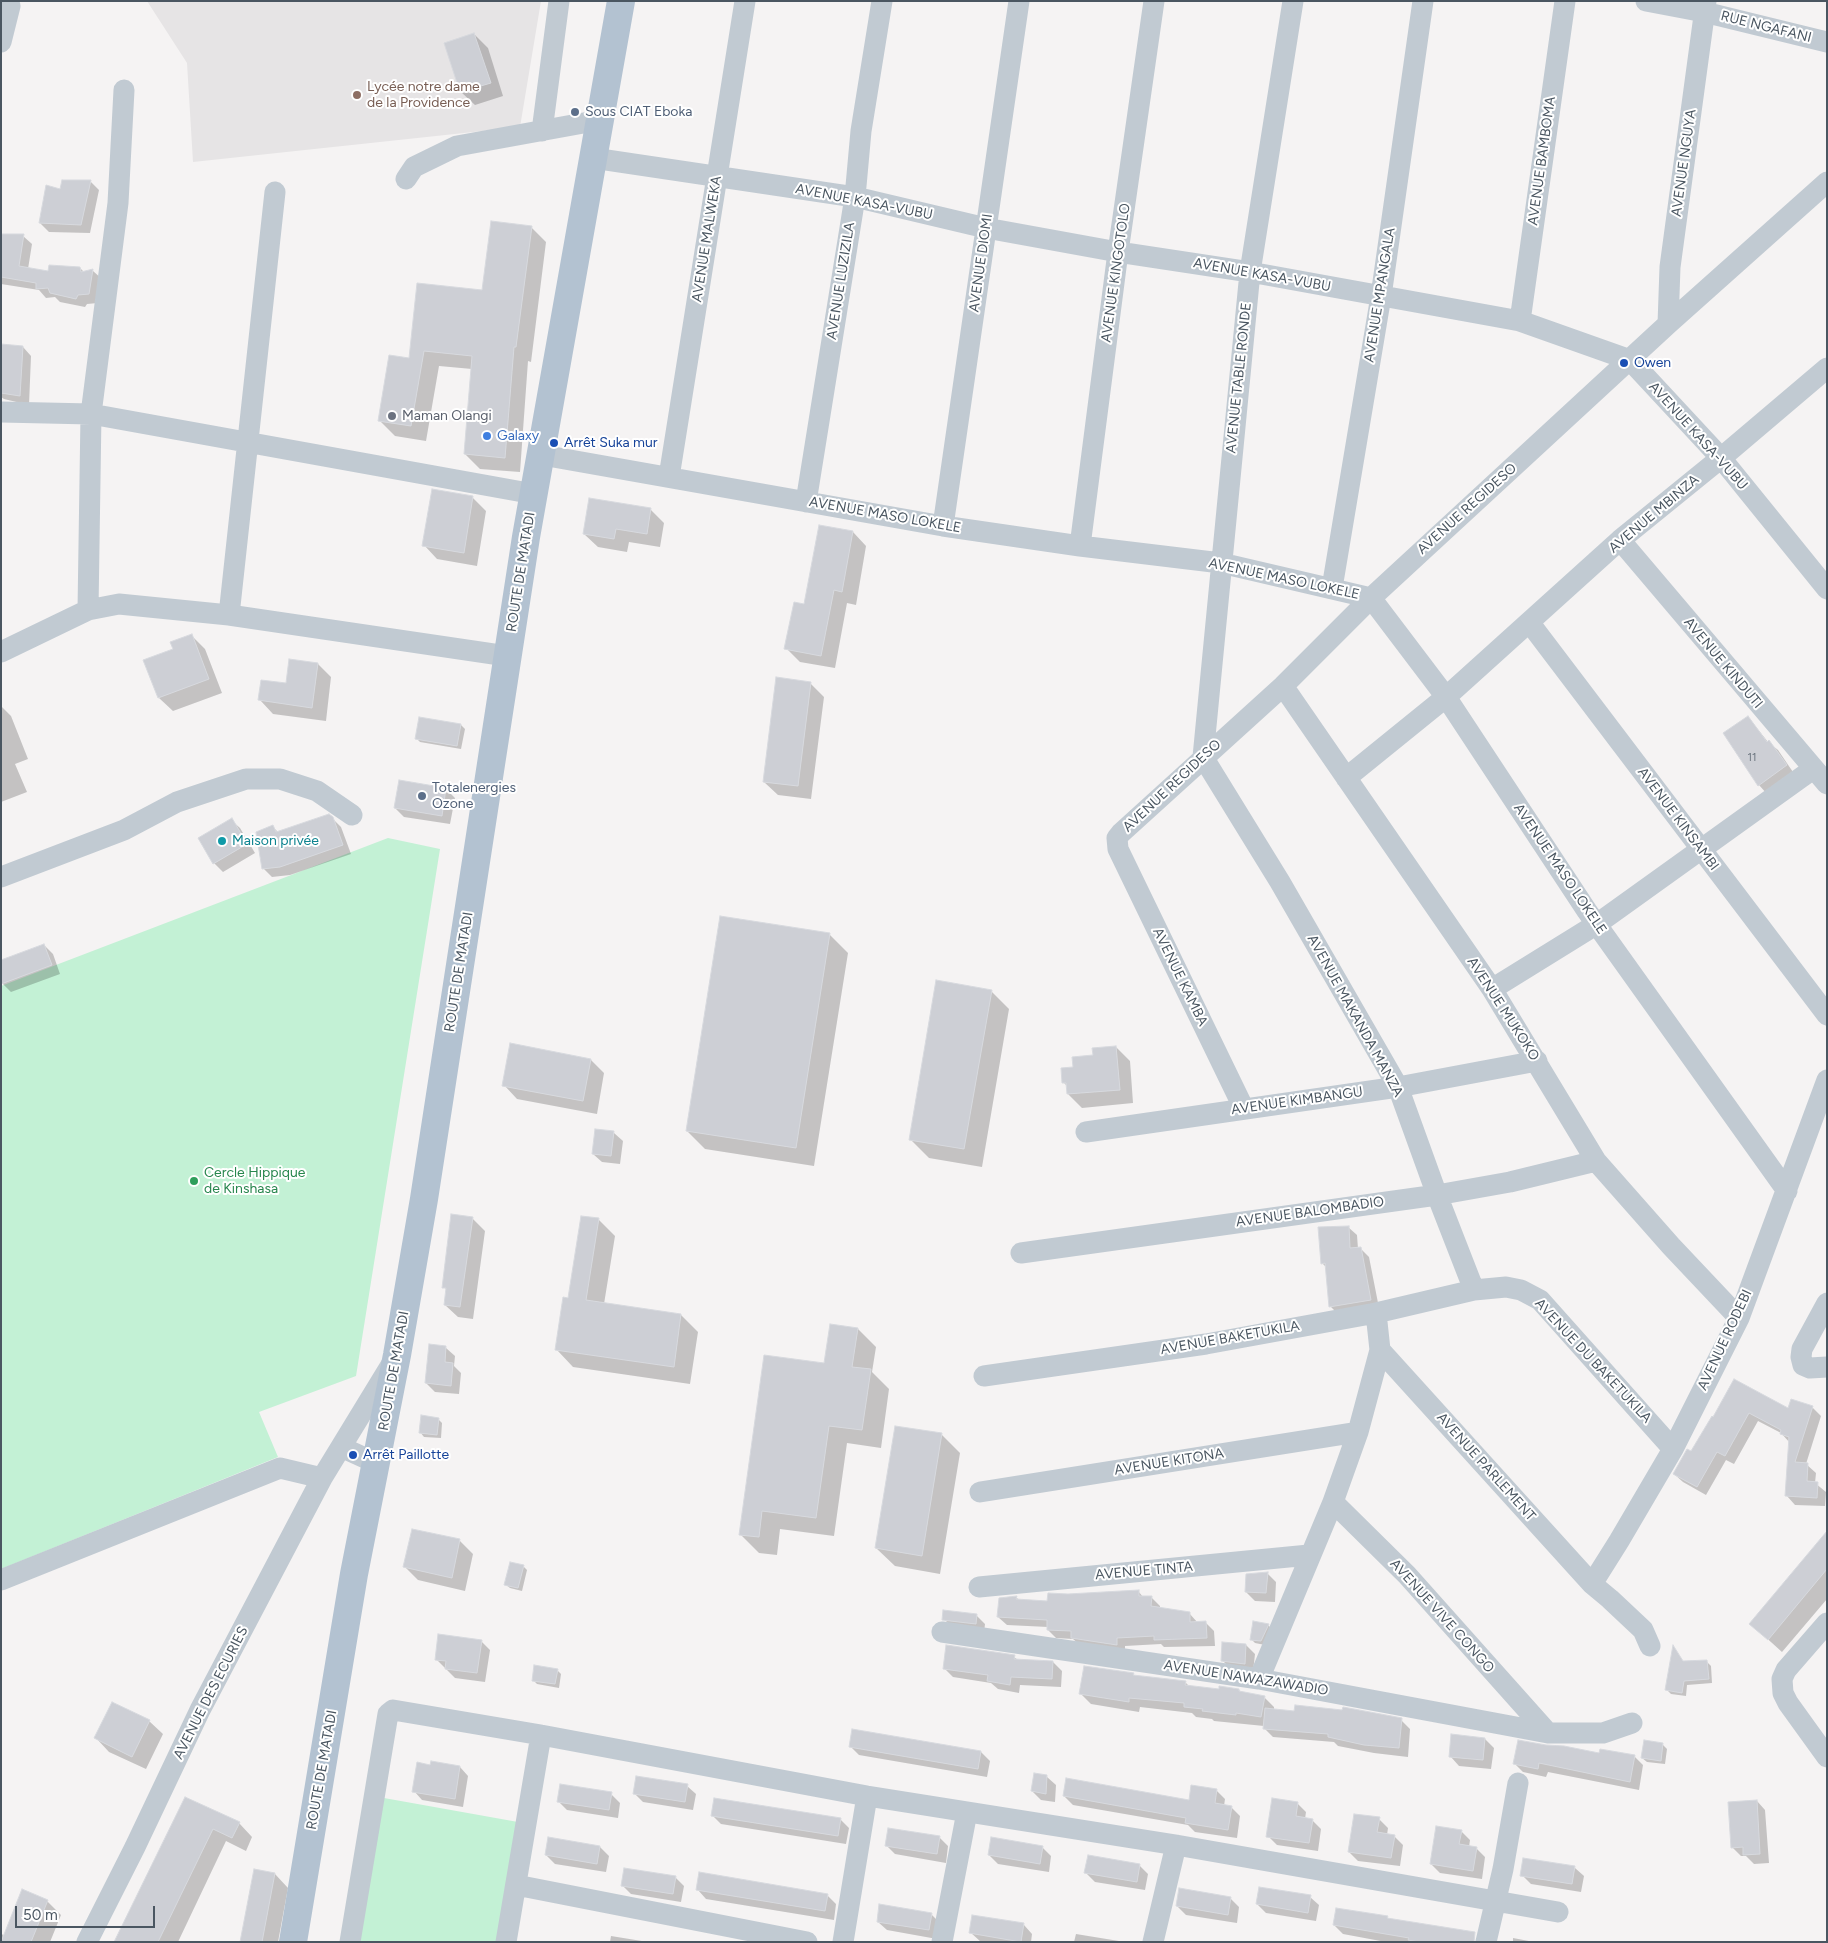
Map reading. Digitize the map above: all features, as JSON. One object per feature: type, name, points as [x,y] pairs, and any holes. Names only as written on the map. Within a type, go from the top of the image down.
[{"type":"main road","name":"ROUTE DE MATADI","points":[[293,1942],[354,1574],[397,1355],[424,1199],[507,656],[621,1]]},
{"type":"street","points":[[542,131],[559,1]]},
{"type":"street","name":"AVENUE MALWEKA","points":[[669,477],[745,1]]},
{"type":"street","name":"AVENUE LUZIZILA","points":[[806,502],[855,197],[861,131],[882,1]]},
{"type":"street","name":"AVENUE DIOMI","points":[[943,526],[1019,1]]},
{"type":"street","name":"AVENUE KINGOTOLO","points":[[1080,546],[1118,252],[1154,1]]},
{"type":"street","name":"AVENUE TABLE RONDE","points":[[1203,758],[1250,272],[1293,1]]},
{"type":"street","name":"AVENUE MPANGALA","points":[[1332,588],[1381,296],[1422,1]]},
{"type":"street","name":"AVENUE BAMBOMA","points":[[1520,321],[1565,1]]},
{"type":"street","name":"RUE NGAFANI","points":[[1646,1],[1705,7],[1827,42]]},
{"type":"street","points":[[1,42],[10,6]]},
{"type":"street","name":"AVENUE NGUYA","points":[[1668,324],[1670,267],[1705,7]]},
{"type":"street","points":[[88,610],[91,414],[118,203],[124,90]]},
{"type":"street","points":[[406,179],[414,167],[457,146],[600,120]]},
{"type":"street","name":"AVENUE KASA-VUBU","points":[[593,158],[855,197],[986,228],[1118,252],[1250,272],[1520,321],[1630,360],[1721,458],[1827,589]]},
{"type":"street","name":"AVENUE REGIDESO","points":[[1117,844],[1121,833],[1283,686],[1371,598],[1668,324],[1827,182]]},
{"type":"street","points":[[229,615],[276,192]]},
{"type":"street","name":"AVENUE MBINZA","points":[[1346,778],[1446,697],[1620,540],[1827,368]]},
{"type":"street","points":[[1,412],[91,414],[534,494]]},
{"type":"street","name":"AVENUE MASO LOKELE","points":[[542,455],[943,526],[1221,564],[1371,598],[1446,697],[1596,924],[1787,1191]]},
{"type":"street","name":"AVENUE KINDUTI","points":[[1620,540],[1820,777]]},
{"type":"street","points":[[1,652],[88,610],[119,604],[229,615],[507,656]]},
{"type":"street","name":"AVENUE KINSAMBI","points":[[1529,622],[1827,1015]]},
{"type":"street","name":"AVENUE MUKOKO","points":[[1283,686],[1492,989],[1596,1161],[1738,1318]]},
{"type":"street","name":"AVENUE MAKANDA MANZA","points":[[1203,758],[1280,882],[1398,1086],[1437,1195],[1474,1290]]},
{"type":"street","points":[[1492,989],[1596,924],[1700,848],[1820,777]]},
{"type":"street","points":[[1,877],[124,830],[177,802],[246,778],[280,779],[317,791],[352,815]]},
{"type":"street","name":"AVENUE KAMBA","points":[[1117,844],[1244,1109]]},
{"type":"street","name":"AVENUE KIMBANGU","points":[[1086,1132],[1398,1086],[1537,1061]]},
{"type":"street","name":"AVENUE RODEBI","points":[[1592,1584],[1620,1541],[1673,1449],[1738,1318],[1827,1080]]},
{"type":"street","name":"AVENUE BALOMBADIO","points":[[1021,1253],[1437,1195],[1526,1179],[1596,1161]]},
{"type":"street","name":"AVENUE DU BAKETUKILA","points":[[1474,1290],[1506,1288],[1521,1290],[1540,1300],[1673,1449]]},
{"type":"street","name":"AVENUE BAKETUKILA","points":[[984,1376],[1206,1344],[1376,1313],[1474,1290]]},
{"type":"street","points":[[1827,1303],[1802,1349],[1801,1357],[1803,1365],[1810,1368],[1827,1367]]},
{"type":"street","points":[[1259,1679],[1333,1502],[1358,1432],[1380,1350],[1376,1313]]},
{"type":"street","name":"AVENUE PARLEMENT","points":[[1380,1350],[1592,1584],[1642,1630],[1650,1646]]},
{"type":"street","name":"AVENUE DES ECURIES","points":[[87,1942],[135,1847],[200,1710],[322,1478],[397,1355]]},
{"type":"street","name":"AVENUE KITONA","points":[[980,1492],[1358,1432]]},
{"type":"street","points":[[341,1447],[376,1463]]},
{"type":"street","points":[[1,1580],[280,1468],[322,1478]]},
{"type":"street","name":"AVENUE VIVE CONGO","points":[[1333,1502],[1407,1575],[1548,1733]]},
{"type":"street","name":"AVENUE TINTA","points":[[978,1587],[1310,1555]]},
{"type":"street","points":[[1827,1623],[1786,1670],[1782,1679],[1783,1693],[1788,1703],[1827,1757]]},
{"type":"street","name":"AVENUE NAWAZAWADIO","points":[[942,1632],[1259,1679],[1548,1733],[1603,1733],[1632,1723]]},
{"type":"street","points":[[350,1942],[389,1712],[396,1710],[867,1796],[1176,1845],[1558,1912]]},
{"type":"street","points":[[506,1942],[541,1735]]},
{"type":"street","points":[[1486,1942],[1503,1869],[1518,1783]]},
{"type":"street","points":[[843,1942],[867,1796]]},
{"type":"street","points":[[942,1942],[967,1812]]},
{"type":"street","points":[[1153,1942],[1176,1845]]},
{"type":"street","points":[[516,1885],[807,1942]]},
{"type":"shaded area","name":"Lycée notre dame de la Providence","points":[[147,1],[541,1],[520,127],[193,162],[187,63]]},
{"type":"green space","name":"Cercle Hippique de Kinshasa","points":[[388,838],[440,849],[356,1376],[259,1412],[278,1457],[1,1569],[1,986]]},
{"type":"green space","points":[[384,1798],[518,1822],[497,1942],[359,1942]]},
{"type":"building","points":[[474,33],[491,83],[460,92],[444,43]]},
{"type":"building","points":[[62,180],[91,180],[81,225],[39,223],[46,185],[60,189]]},
{"type":"building","points":[[491,221],[532,226],[516,347],[514,347],[505,458],[464,454],[472,356],[424,351],[411,426],[378,421],[389,355],[409,358],[417,283],[482,290]]},
{"type":"building","points":[[1,234],[24,234],[19,266],[48,271],[49,265],[80,267],[81,272],[93,269],[89,294],[78,295],[76,299],[50,293],[48,288],[36,289],[36,283],[1,277]]},
{"type":"building","points":[[1,344],[23,346],[20,396],[1,393]]},
{"type":"building","points":[[432,489],[473,496],[464,553],[422,546]]},
{"type":"building","points":[[589,498],[651,508],[647,534],[616,529],[614,539],[583,534]]},
{"type":"building","points":[[819,525],[853,531],[842,592],[834,590],[821,656],[784,649],[794,602],[804,604]]},
{"type":"building","points":[[192,634],[209,679],[158,698],[143,660],[173,649],[170,642]]},
{"type":"building","points":[[289,659],[318,663],[312,708],[258,700],[261,680],[286,683]]},
{"type":"building","points":[[776,677],[811,682],[798,786],[763,782]]},
{"type":"building","points":[[1748,716],[1787,765],[1758,786],[1723,733]]},
{"type":"building","points":[[419,717],[461,724],[457,746],[415,739]]},
{"type":"building","points":[[399,780],[446,788],[442,816],[394,808]]},
{"type":"building","points":[[329,814],[333,817],[343,845],[280,867],[262,869],[256,832],[273,825],[276,832]]},
{"type":"building","name":"Maison privée","points":[[232,818],[247,844],[213,864],[198,838]]},
{"type":"building","points":[[720,916],[830,933],[796,1148],[686,1131]]},
{"type":"building","points":[[44,944],[52,965],[1,984],[1,960]]},
{"type":"building","points":[[936,980],[992,990],[964,1149],[909,1140]]},
{"type":"building","points":[[510,1043],[591,1059],[583,1101],[502,1086]]},
{"type":"building","points":[[1116,1046],[1120,1090],[1067,1094],[1066,1083],[1062,1083],[1061,1068],[1073,1067],[1072,1057],[1093,1055],[1092,1048]]},
{"type":"building","points":[[595,1129],[614,1131],[611,1156],[592,1154]]},
{"type":"building","points":[[451,1214],[473,1217],[460,1307],[444,1305],[446,1288],[442,1288]]},
{"type":"building","points":[[581,1216],[599,1218],[586,1300],[681,1314],[674,1367],[555,1350],[563,1297],[568,1298]]},
{"type":"building","points":[[1349,1226],[1350,1248],[1361,1247],[1371,1300],[1329,1307],[1325,1263],[1321,1264],[1318,1227]]},
{"type":"building","points":[[830,1324],[858,1328],[852,1367],[871,1369],[862,1430],[829,1426],[816,1518],[762,1511],[759,1537],[739,1535],[764,1355],[824,1363]]},
{"type":"building","points":[[429,1344],[446,1346],[445,1362],[453,1363],[451,1386],[425,1383]]},
{"type":"building","points":[[1734,1379],[1788,1408],[1791,1399],[1813,1406],[1795,1462],[1808,1463],[1807,1481],[1818,1482],[1817,1498],[1785,1496],[1789,1437],[1780,1434],[1781,1430],[1749,1413],[1725,1456],[1717,1452],[1697,1487],[1673,1474],[1687,1449],[1691,1451],[1713,1417]]},
{"type":"building","points":[[421,1415],[439,1418],[437,1435],[419,1433]]},
{"type":"building","points":[[895,1426],[942,1433],[922,1556],[875,1548]]},
{"type":"building","points":[[412,1529],[460,1539],[452,1578],[403,1567]]},
{"type":"building","points":[[1827,1531],[1827,1569],[1768,1640],[1749,1624]]},
{"type":"building","points":[[510,1562],[524,1565],[518,1588],[504,1585]]},
{"type":"building","points":[[1268,1572],[1266,1593],[1245,1592],[1246,1574]]},
{"type":"building","points":[[1139,1590],[1139,1596],[1152,1596],[1151,1606],[1190,1612],[1190,1622],[1206,1621],[1207,1638],[1154,1640],[1154,1636],[1117,1638],[1117,1645],[1071,1638],[1071,1631],[1047,1630],[1047,1620],[997,1617],[999,1598],[1017,1596],[1016,1599],[1047,1601],[1048,1593],[1068,1594]]},
{"type":"building","points":[[943,1610],[977,1614],[976,1624],[942,1620]]},
{"type":"building","points":[[1253,1621],[1269,1624],[1261,1641],[1250,1640]]},
{"type":"building","points":[[438,1634],[482,1640],[477,1673],[445,1669],[446,1661],[435,1660]]},
{"type":"building","points":[[1222,1642],[1246,1644],[1245,1664],[1221,1661]]},
{"type":"building","points":[[946,1645],[1015,1655],[1014,1659],[1053,1661],[1052,1679],[1011,1677],[1010,1685],[987,1681],[988,1675],[943,1669]]},
{"type":"building","points":[[1673,1645],[1683,1661],[1707,1660],[1709,1679],[1684,1681],[1682,1693],[1665,1690]]},
{"type":"building","points":[[534,1665],[558,1669],[555,1684],[532,1681]]},
{"type":"building","points":[[1084,1666],[1134,1673],[1133,1675],[1186,1681],[1185,1685],[1219,1689],[1219,1686],[1239,1689],[1239,1691],[1265,1696],[1261,1717],[1202,1711],[1203,1709],[1184,1707],[1184,1703],[1129,1698],[1129,1702],[1079,1694]]},
{"type":"building","points":[[112,1702],[150,1720],[132,1757],[94,1738]]},
{"type":"building","points":[[1295,1705],[1342,1710],[1343,1707],[1402,1718],[1399,1748],[1364,1745],[1328,1737],[1328,1734],[1263,1729],[1265,1708],[1294,1711]]},
{"type":"building","points":[[852,1729],[981,1751],[978,1769],[849,1747]]},
{"type":"building","points":[[1451,1734],[1485,1738],[1483,1760],[1449,1757]]},
{"type":"building","points":[[1518,1740],[1599,1753],[1600,1749],[1635,1755],[1630,1782],[1539,1763],[1538,1769],[1513,1764]]},
{"type":"building","points":[[1644,1740],[1663,1743],[1661,1761],[1641,1758]]},
{"type":"building","points":[[431,1761],[460,1766],[455,1799],[412,1792],[417,1762],[430,1765]]},
{"type":"building","points":[[1034,1773],[1047,1775],[1046,1794],[1031,1791]]},
{"type":"building","points":[[636,1776],[688,1784],[685,1802],[633,1794]]},
{"type":"building","points":[[1066,1778],[1189,1800],[1191,1785],[1217,1789],[1215,1803],[1232,1806],[1228,1830],[1185,1823],[1186,1818],[1063,1796]]},
{"type":"building","points":[[560,1784],[612,1792],[609,1810],[557,1802]]},
{"type":"building","points":[[185,1797],[240,1822],[232,1838],[213,1829],[158,1942],[114,1942]]},
{"type":"building","points":[[714,1798],[841,1818],[838,1836],[711,1816]]},
{"type":"building","points":[[1272,1798],[1298,1802],[1296,1816],[1313,1819],[1309,1843],[1266,1837]]},
{"type":"building","points":[[1757,1800],[1760,1854],[1743,1855],[1743,1847],[1731,1848],[1728,1802]]},
{"type":"building","points":[[1354,1814],[1380,1817],[1377,1832],[1395,1835],[1391,1858],[1348,1852]]},
{"type":"building","points":[[1436,1826],[1462,1830],[1459,1844],[1477,1847],[1473,1871],[1430,1864]]},
{"type":"building","points":[[888,1828],[940,1836],[937,1854],[885,1846]]},
{"type":"building","points":[[548,1837],[600,1846],[597,1864],[545,1855]]},
{"type":"building","points":[[991,1837],[1043,1846],[1040,1864],[988,1855]]},
{"type":"building","points":[[1088,1855],[1140,1864],[1137,1882],[1084,1873]]},
{"type":"building","points":[[1523,1858],[1575,1866],[1572,1884],[1520,1876]]},
{"type":"building","points":[[624,1868],[676,1876],[673,1894],[621,1886]]},
{"type":"building","points":[[254,1869],[275,1873],[262,1942],[240,1942]]},
{"type":"building","points":[[699,1872],[828,1894],[825,1911],[696,1890]]},
{"type":"building","points":[[1259,1887],[1311,1895],[1308,1913],[1256,1904]]},
{"type":"building","points":[[1179,1888],[1231,1897],[1228,1915],[1176,1906]]},
{"type":"building","points":[[22,1889],[48,1900],[31,1942],[1,1942]]},
{"type":"building","points":[[879,1904],[932,1913],[929,1930],[877,1922]]},
{"type":"building","points":[[1336,1908],[1475,1932],[1474,1942],[1419,1942],[1408,1940],[1409,1938],[1333,1925]]},
{"type":"building","points":[[972,1915],[1024,1923],[1021,1942],[969,1933]]},
{"type":"place","name":"Lycée notre dame de la Providence","points":[[357,95]]},
{"type":"place","name":"Sous CIAT Eboka","points":[[575,112]]},
{"type":"place","name":"Owen","points":[[1624,363]]},
{"type":"place","name":"Maman Olangi","points":[[392,416]]},
{"type":"place","name":"Galaxy","points":[[487,436]]},
{"type":"place","name":"Arrêt Suka mur","points":[[554,443]]},
{"type":"place","name":"Totalenergies Ozone","points":[[422,796]]},
{"type":"place","name":"Maison privée","points":[[222,841]]},
{"type":"place","name":"Cercle Hippique de Kinshasa","points":[[194,1181]]},
{"type":"place","name":"Arrêt Paillotte","points":[[353,1455]]}]
